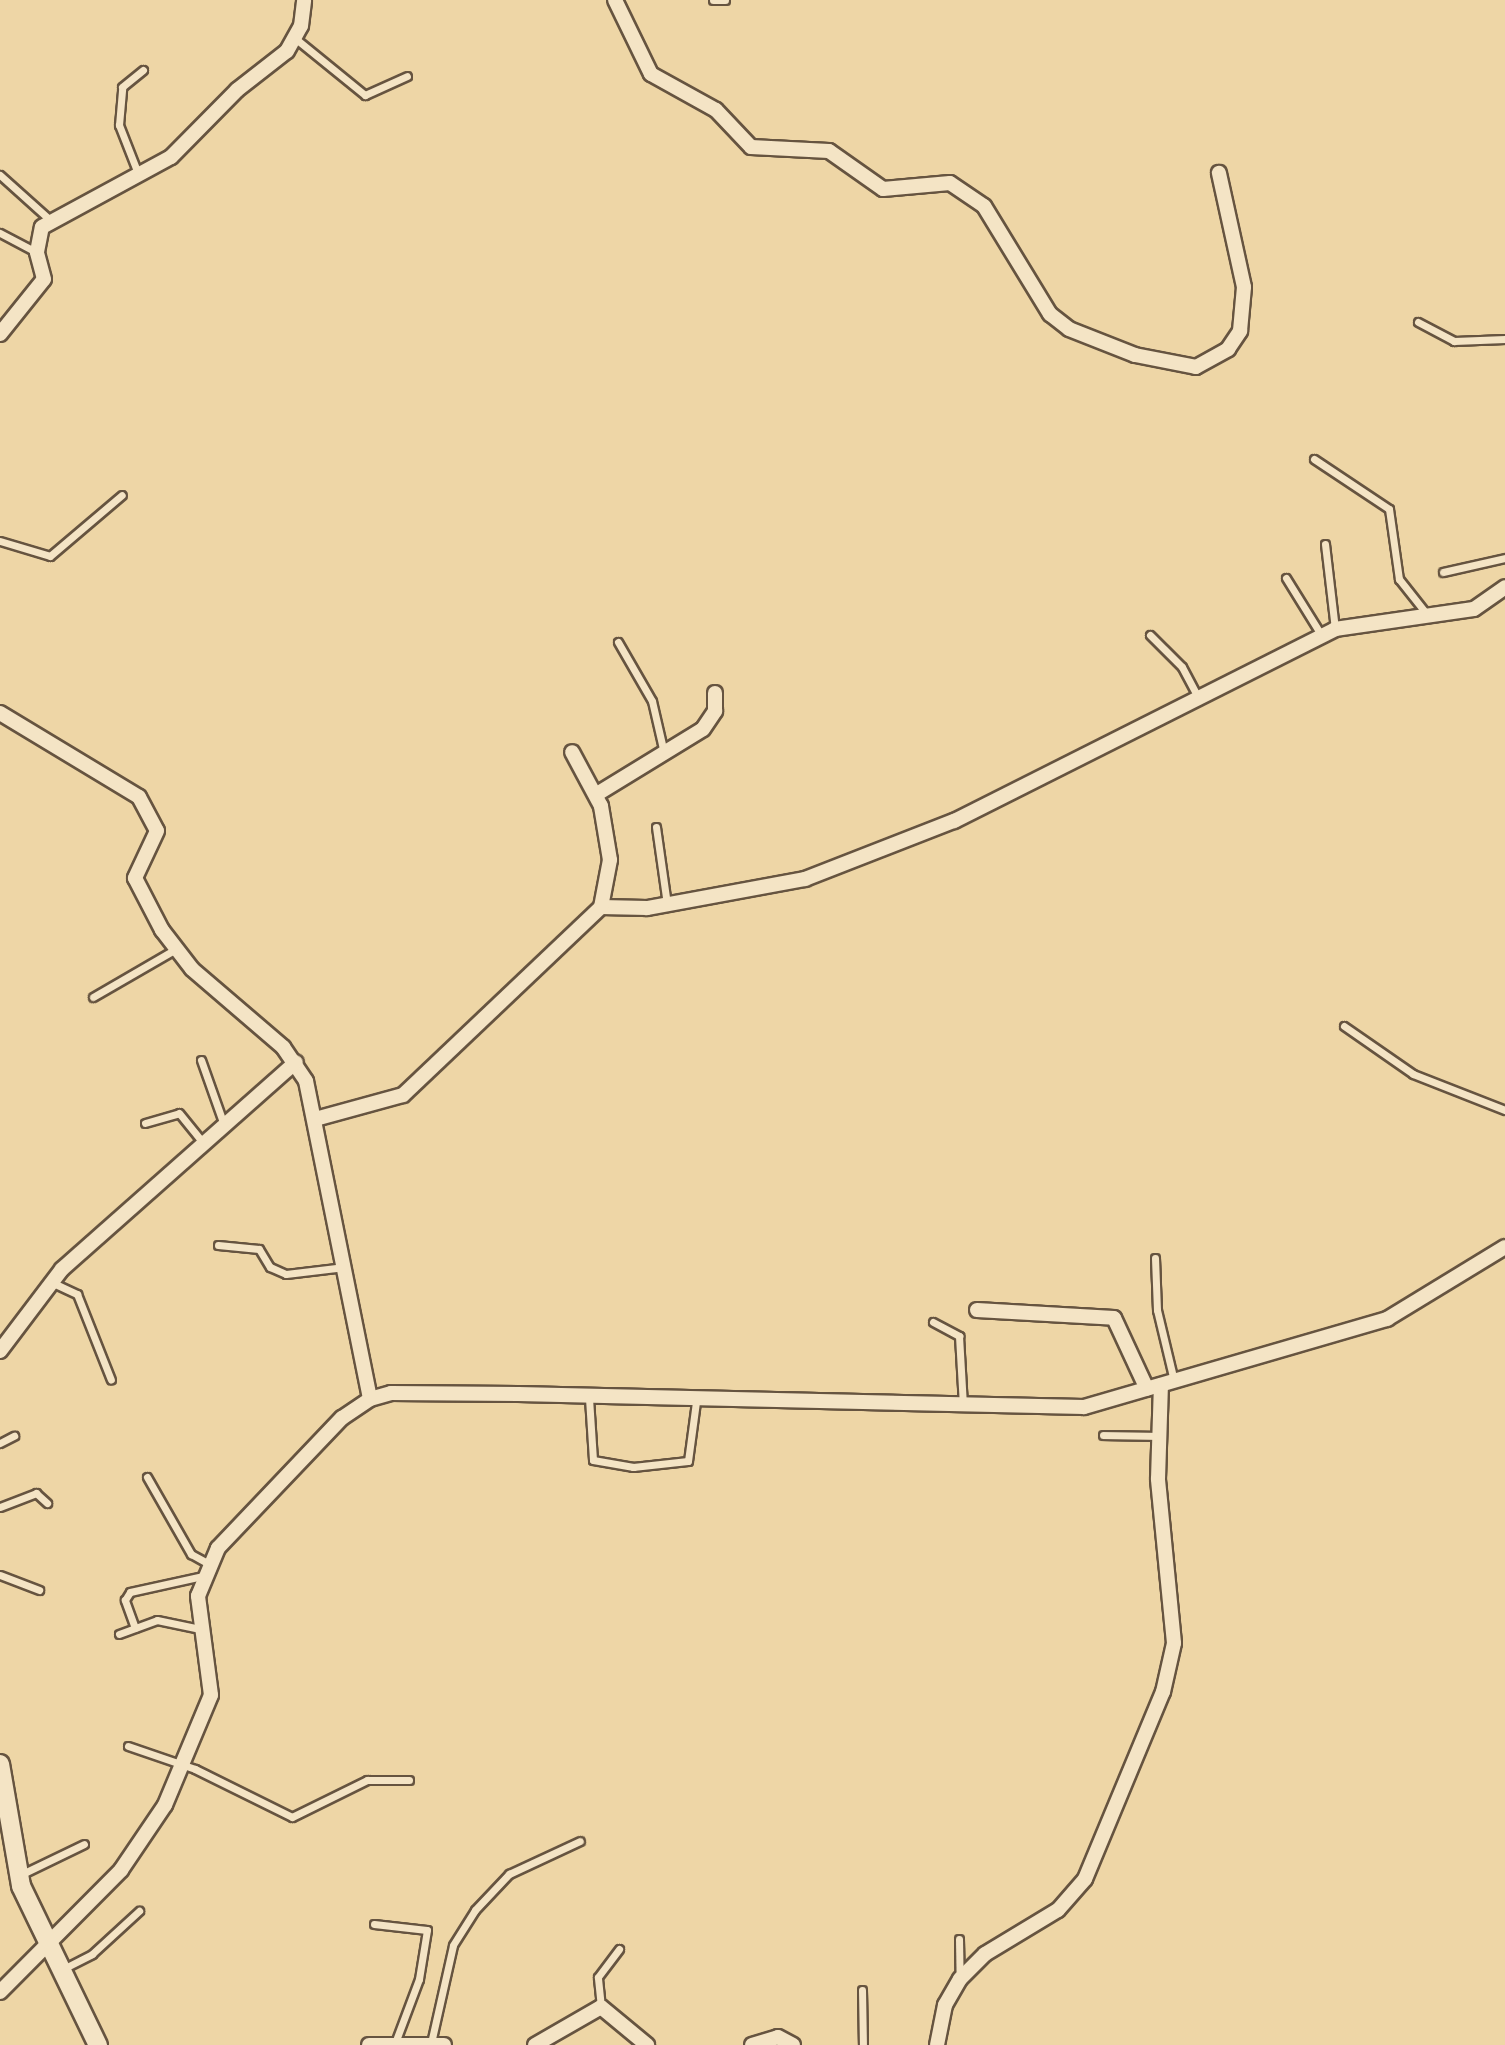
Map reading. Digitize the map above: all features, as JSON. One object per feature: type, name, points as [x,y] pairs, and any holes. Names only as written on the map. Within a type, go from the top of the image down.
[{"type":"street","points":[[0,334],[44,279],[37,253],[37,237],[50,219],[172,157],[296,38],[304,0]]},
{"type":"street","points":[[615,0],[651,74],[716,110],[751,146],[829,151],[883,189],[950,183],[984,205],[1050,314],[1135,355],[1196,367],[1228,349],[1240,331],[1244,287],[1219,173]]},
{"type":"street","points":[[601,906],[667,904],[787,885],[940,827],[1329,633],[1474,609],[1505,587]]},
{"type":"street","points":[[597,794],[711,721],[715,693]]},
{"type":"street","points":[[0,713],[139,797],[157,831],[135,878],[174,950],[296,1062],[319,1118],[370,1399]]},
{"type":"street","points":[[319,1118],[403,1094],[601,906],[611,860],[597,794],[572,752]]},
{"type":"street","points":[[0,1351],[50,1282],[296,1062]]},
{"type":"street","points":[[0,1992],[47,1940],[121,1870],[181,1769],[211,1695],[200,1629],[206,1570],[342,1418],[370,1399],[391,1394],[1063,1409],[1160,1385],[1387,1320],[1505,1247]]},
{"type":"street","points":[[937,2045],[945,2005],[960,1979],[985,1954],[1074,1895],[1163,1692],[1174,1643],[1159,1436],[1160,1385],[1114,1318],[977,1310]]},
{"type":"street","points":[[0,1764],[19,1876],[60,1970],[98,2045]]},
{"type":"street","points":[[535,2045],[601,2007],[647,2045]]},
{"type":"street","points":[[752,2045],[778,2037],[793,2045]]},
{"type":"street","points":[[369,2045],[438,2044]]},
{"type":"lane","points":[[713,0],[725,0]]},
{"type":"lane","points":[[296,38],[365,95],[407,76]]},
{"type":"lane","points":[[139,176],[119,125],[122,88],[143,70]]},
{"type":"lane","points":[[0,175],[50,219]]},
{"type":"lane","points":[[0,233],[37,253]]},
{"type":"lane","points":[[1418,322],[1454,341],[1505,339]]},
{"type":"lane","points":[[1314,459],[1389,509],[1399,579],[1430,617]]},
{"type":"lane","points":[[0,541],[50,556],[122,495]]},
{"type":"lane","points":[[1325,544],[1329,633]]},
{"type":"lane","points":[[1443,572],[1505,558]]},
{"type":"lane","points":[[1286,578],[1329,633]]},
{"type":"lane","points":[[1150,635],[1182,667],[1199,700]]},
{"type":"lane","points":[[618,642],[652,701],[664,753]]},
{"type":"lane","points":[[656,827],[667,904]]},
{"type":"lane","points":[[93,997],[174,950]]},
{"type":"lane","points":[[1344,1026],[1413,1074],[1505,1110]]},
{"type":"lane","points":[[201,1060],[224,1125]]},
{"type":"lane","points":[[145,1123],[179,1113],[203,1144]]},
{"type":"lane","points":[[218,1245],[259,1250],[270,1267],[286,1274],[345,1266]]},
{"type":"lane","points":[[1155,1258],[1160,1385]]},
{"type":"lane","points":[[50,1282],[77,1294],[111,1380]]},
{"type":"lane","points":[[933,1322],[959,1336],[963,1406]]},
{"type":"lane","points":[[589,1398],[593,1460],[633,1467],[688,1461],[696,1402]]},
{"type":"lane","points":[[0,1443],[14,1436]]},
{"type":"lane","points":[[1103,1436],[1159,1436]]},
{"type":"lane","points":[[135,1628],[125,1600],[130,1592],[206,1570],[191,1554],[147,1477]]},
{"type":"lane","points":[[0,1507],[36,1493],[47,1503]]},
{"type":"lane","points":[[0,1575],[39,1590]]},
{"type":"lane","points":[[119,1634],[158,1620],[200,1629]]},
{"type":"lane","points":[[128,1746],[181,1769],[195,1769],[292,1817],[367,1780],[409,1780]]},
{"type":"lane","points":[[438,2044],[453,1945],[475,1910],[509,1874],[580,1841]]},
{"type":"lane","points":[[19,1876],[84,1844]]},
{"type":"lane","points":[[60,1970],[92,1954],[139,1911]]},
{"type":"lane","points":[[374,1923],[426,1930],[419,1979],[395,2043]]},
{"type":"lane","points":[[959,1939],[960,1979]]},
{"type":"lane","points":[[601,2007],[598,1977],[619,1949]]},
{"type":"lane","points":[[862,1990],[863,2045]]}]
